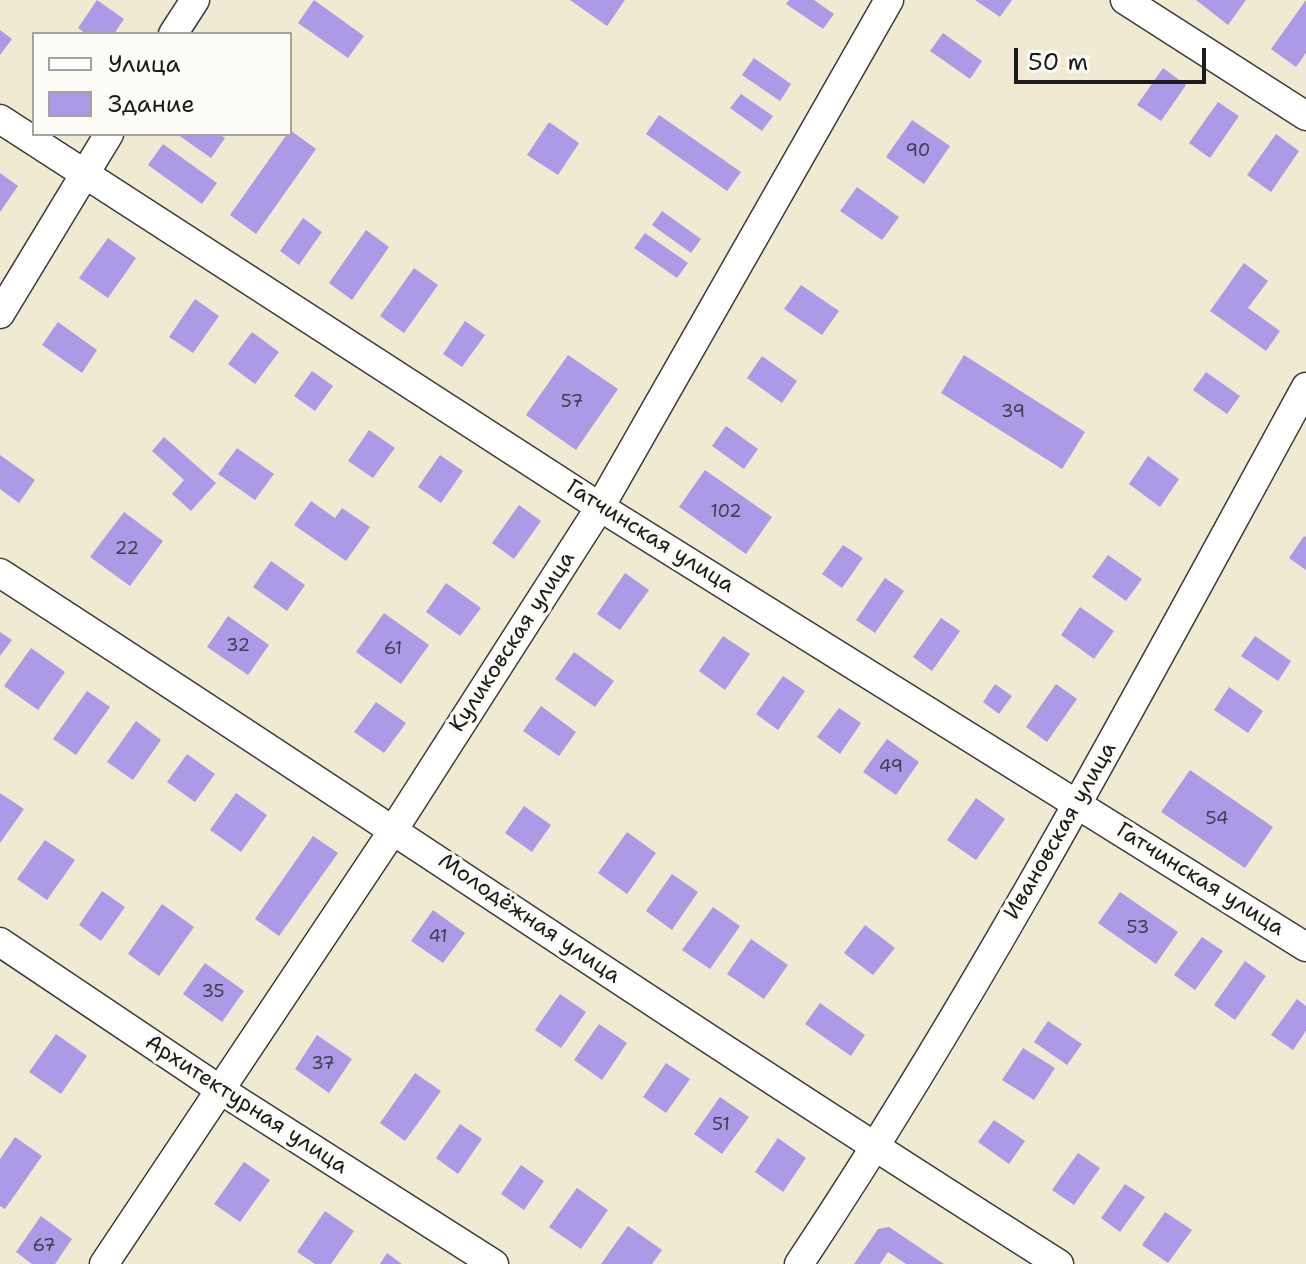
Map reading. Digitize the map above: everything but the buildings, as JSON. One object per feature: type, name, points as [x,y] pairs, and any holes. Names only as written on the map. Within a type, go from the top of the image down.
[{"type":"street","points":[[174,32],[195,0]]},
{"type":"street","name":"Куликовская улица","points":[[104,1264],[394,829],[600,507],[889,0]]},
{"type":"street","points":[[1125,0],[1306,116]]},
{"type":"street","name":"Гатчинская улица","points":[[0,119],[600,507],[1306,947]]},
{"type":"street","points":[[0,314],[108,136]]},
{"type":"street","name":"Ивановская улица","points":[[799,1264],[876,1149],[1078,803],[1306,387]]},
{"type":"street","name":"Молодёжная улица","points":[[0,573],[394,829],[876,1149],[1059,1264]]},
{"type":"street","name":"Архитектурная улица","points":[[0,942],[219,1089],[494,1264]]}]
